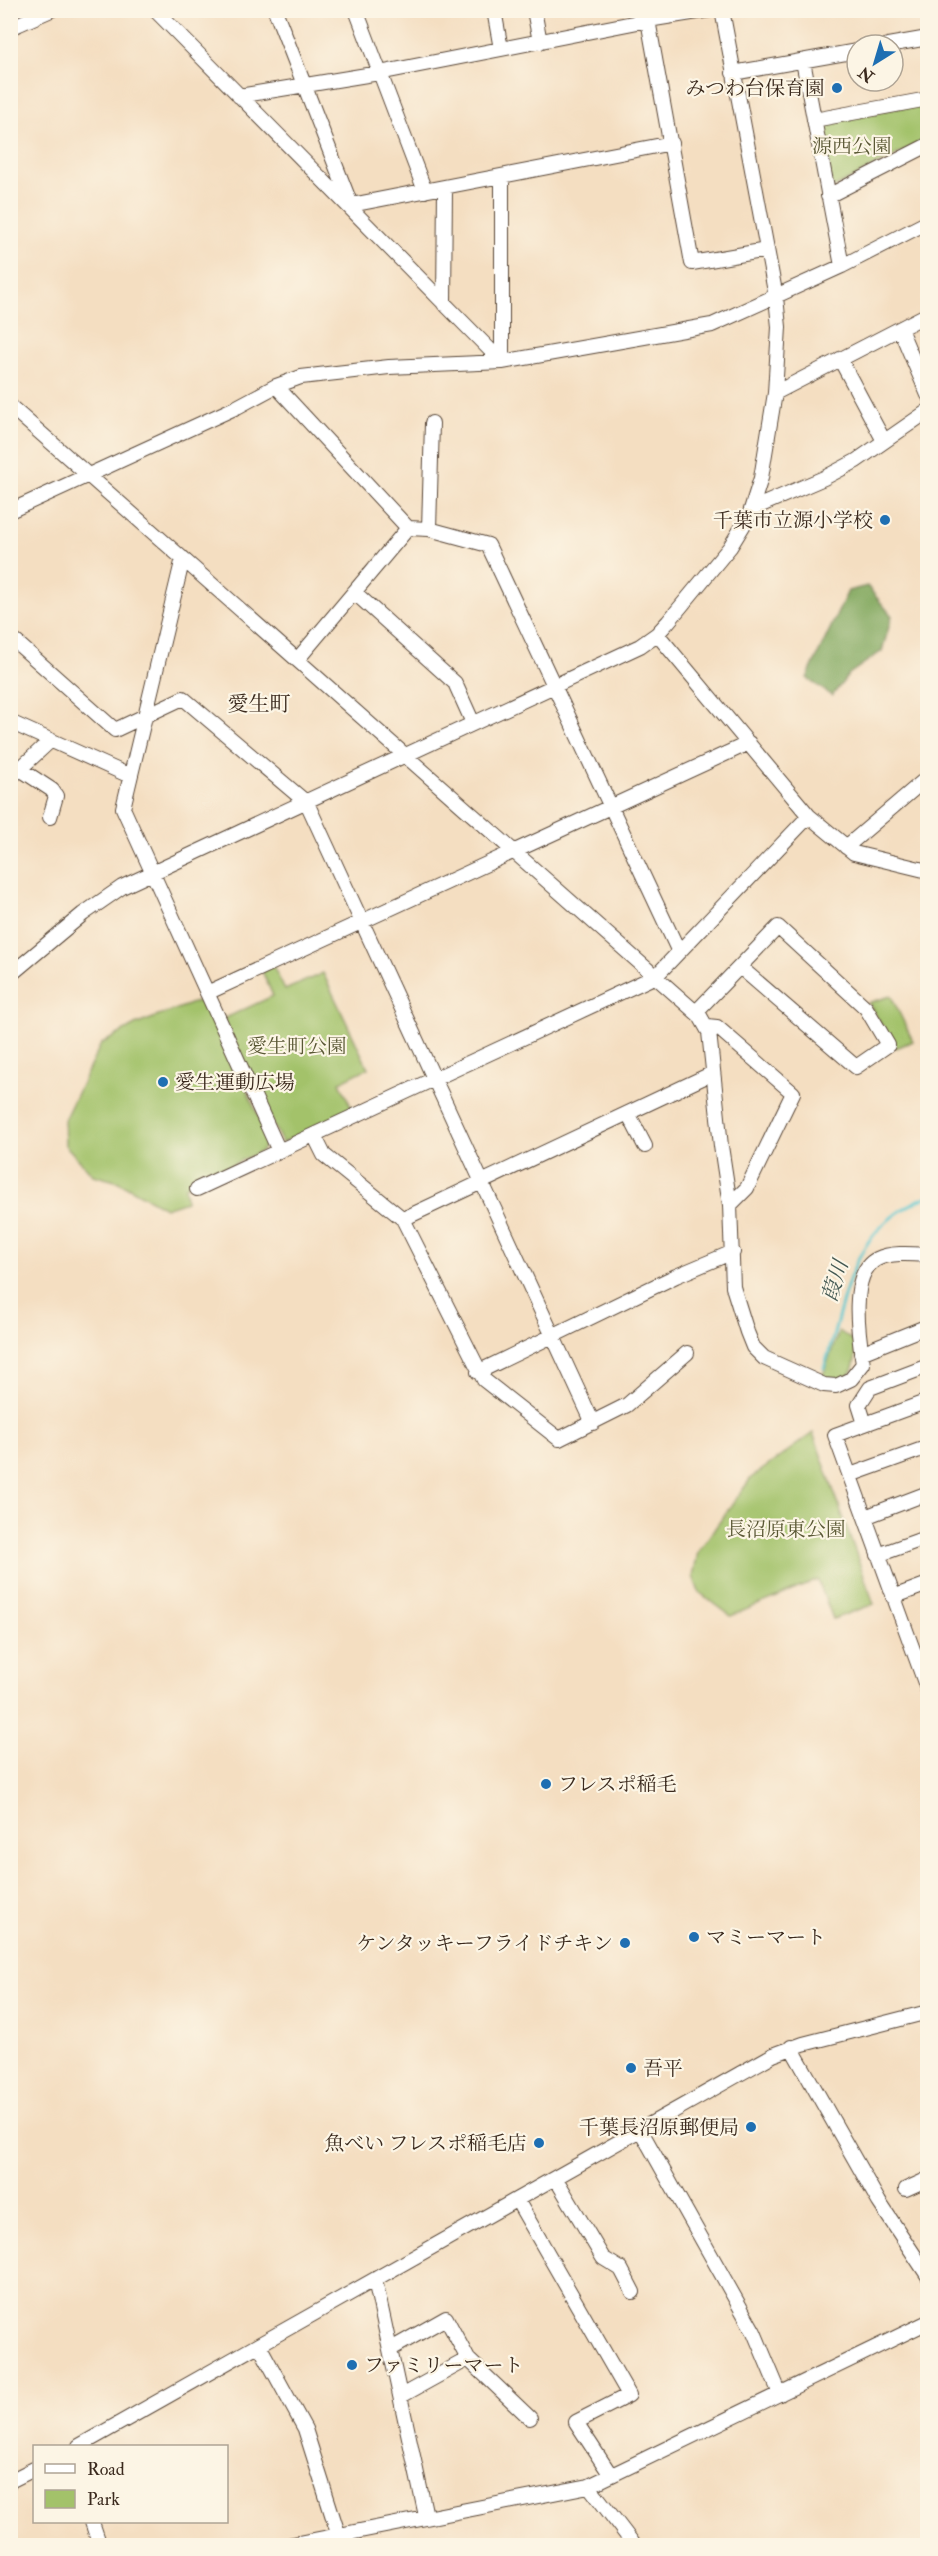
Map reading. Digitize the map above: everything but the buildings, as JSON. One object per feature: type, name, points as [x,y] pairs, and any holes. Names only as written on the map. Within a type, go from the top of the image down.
[{"type":"street","points":[[10,28],[51,10]]},
{"type":"street","points":[[155,10],[502,362]]},
{"type":"street","points":[[276,10],[353,210]]},
{"type":"street","points":[[356,10],[425,191]]},
{"type":"street","points":[[494,10],[501,49]]},
{"type":"street","points":[[534,10],[540,42]]},
{"type":"street","points":[[239,96],[380,73],[648,20],[710,10]]},
{"type":"street","points":[[10,975],[97,903],[122,887],[307,803],[405,754],[640,646],[657,634],[730,547],[752,509],[761,478],[775,393],[779,327],[776,297],[722,10]]},
{"type":"street","points":[[648,20],[692,263],[767,250]]},
{"type":"street","points":[[905,42],[927,38]]},
{"type":"street","points":[[733,74],[845,53]]},
{"type":"street","points":[[803,61],[842,266]]},
{"type":"street","points":[[814,120],[927,99]]},
{"type":"street","points":[[353,210],[425,191],[672,143]]},
{"type":"street","points":[[828,196],[927,145]]},
{"type":"street","points":[[502,176],[502,362]]},
{"type":"street","points":[[444,304],[445,187]]},
{"type":"street","points":[[10,511],[237,407],[276,386],[301,377],[389,367],[502,362],[712,324],[842,266],[927,222]]},
{"type":"street","points":[[775,393],[927,314]]},
{"type":"street","points":[[900,329],[927,395]]},
{"type":"street","points":[[840,359],[885,441]]},
{"type":"street","points":[[276,386],[408,528],[429,529],[488,545],[679,952]]},
{"type":"street","points":[[10,406],[696,1012],[707,1026],[730,1205],[733,1287],[753,1347],[764,1358],[814,1382],[836,1386],[851,1379],[863,1364],[857,1330],[859,1294],[870,1264],[878,1258],[891,1255],[927,1255]]},
{"type":"street","points":[[752,509],[824,478],[856,461],[922,414]]},
{"type":"street","points":[[429,529],[432,423]]},
{"type":"street","points":[[297,660],[408,528]]},
{"type":"street","points":[[183,558],[123,808],[279,1151]]},
{"type":"street","points":[[354,592],[455,683],[473,723]]},
{"type":"street","points":[[657,634],[809,816],[854,853],[927,871]]},
{"type":"street","points":[[16,642],[115,730],[183,698],[307,803],[483,1180],[593,1423]]},
{"type":"street","points":[[10,722],[130,776]]},
{"type":"street","points":[[50,741],[15,773],[52,790],[56,796],[50,817]]},
{"type":"street","points":[[207,993],[749,743]]},
{"type":"street","points":[[846,847],[927,777]]},
{"type":"street","points":[[197,1189],[656,976],[809,816]]},
{"type":"street","points":[[696,1012],[778,927],[866,1008],[888,1045],[856,1067],[740,967]]},
{"type":"street","points":[[707,1026],[717,1027],[793,1093],[747,1188],[730,1205]]},
{"type":"street","points":[[403,1219],[713,1073]]},
{"type":"street","points":[[628,1113],[645,1146]]},
{"type":"street","points":[[314,1135],[324,1155],[403,1219],[484,1380],[559,1438],[627,1405],[687,1353]]},
{"type":"street","points":[[478,1372],[676,1276],[733,1252]]},
{"type":"street","points":[[861,1353],[927,1326]]},
{"type":"street","points":[[866,1424],[859,1405],[870,1388],[927,1366]]},
{"type":"street","points":[[927,1401],[835,1435],[927,1691]]},
{"type":"street","points":[[850,1475],[927,1447]]},
{"type":"street","points":[[865,1517],[927,1493]]},
{"type":"street","points":[[878,1555],[927,1537]]},
{"type":"street","points":[[893,1596],[927,1584]]},
{"type":"street","points":[[81,2445],[791,2047],[927,2012]]},
{"type":"street","points":[[791,2047],[879,2202],[927,2276]]},
{"type":"street","points":[[640,2131],[754,2332],[780,2394]]},
{"type":"street","points":[[556,2179],[603,2258],[621,2269],[633,2292]]},
{"type":"street","points":[[906,2189],[927,2179]]},
{"type":"street","points":[[517,2200],[629,2395],[576,2422],[610,2474]]},
{"type":"street","points":[[375,2280],[426,2516]]},
{"type":"street","points":[[391,2349],[446,2318],[468,2360],[530,2418]]},
{"type":"street","points":[[283,2546],[341,2540],[426,2516],[589,2486],[927,2322]]},
{"type":"street","points":[[259,2345],[305,2429],[341,2540]]},
{"type":"street","points":[[401,2396],[468,2360]]},
{"type":"street","points":[[10,2481],[33,2470]]},
{"type":"street","points":[[589,2486],[635,2546]]},
{"type":"street","points":[[92,2523],[100,2546]]},
{"type":"green space","name":"源西公園","points":[[927,102],[927,139],[831,189],[819,123]]},
{"type":"green space","points":[[867,586],[892,616],[882,651],[849,674],[832,696],[807,678],[848,591]]},
{"type":"green space","name":"愛生町公園","points":[[273,966],[285,990],[323,973],[368,1068],[340,1082],[353,1111],[282,1143],[223,1019],[273,996],[262,971]]},
{"type":"green space","points":[[891,996],[913,1041],[896,1048],[868,1003]]},
{"type":"green space","name":"愛生運動広場","points":[[206,998],[268,1138],[262,1151],[185,1186],[186,1201],[165,1208],[119,1182],[93,1175],[65,1145],[64,1120],[101,1044],[135,1025]]},
{"type":"green space","points":[[839,1331],[856,1343],[853,1367],[846,1377],[821,1380]]},
{"type":"green space","name":"長沼原東公園","points":[[813,1433],[874,1604],[833,1619],[818,1580],[731,1616],[699,1592],[693,1576],[698,1552],[751,1478]]},
{"type":"waterway","name":"葭川","points":[[824,1368],[846,1291],[865,1247],[880,1228],[901,1210],[928,1196]]},
{"type":"place","name":"みつわ台保育園","points":[[837,88]]},
{"type":"place","name":"千葉市立源小学校","points":[[885,520]]},
{"type":"place","name":"愛生運動広場","points":[[163,1082]]},
{"type":"place","name":"フレスポ稲毛","points":[[546,1784]]},
{"type":"place","name":"マミーマート","points":[[694,1937]]},
{"type":"place","name":"ケンタッキーフライドチキン","points":[[625,1943]]},
{"type":"place","name":"吾平","points":[[631,2068]]},
{"type":"place","name":"千葉長沼原郵便局","points":[[751,2127]]},
{"type":"place","name":"魚べい フレスポ稲毛店","points":[[539,2143]]},
{"type":"place","name":"ファミリーマート","points":[[352,2365]]},
{"type":"district","name":"愛生町","points":[[259,704]]}]
